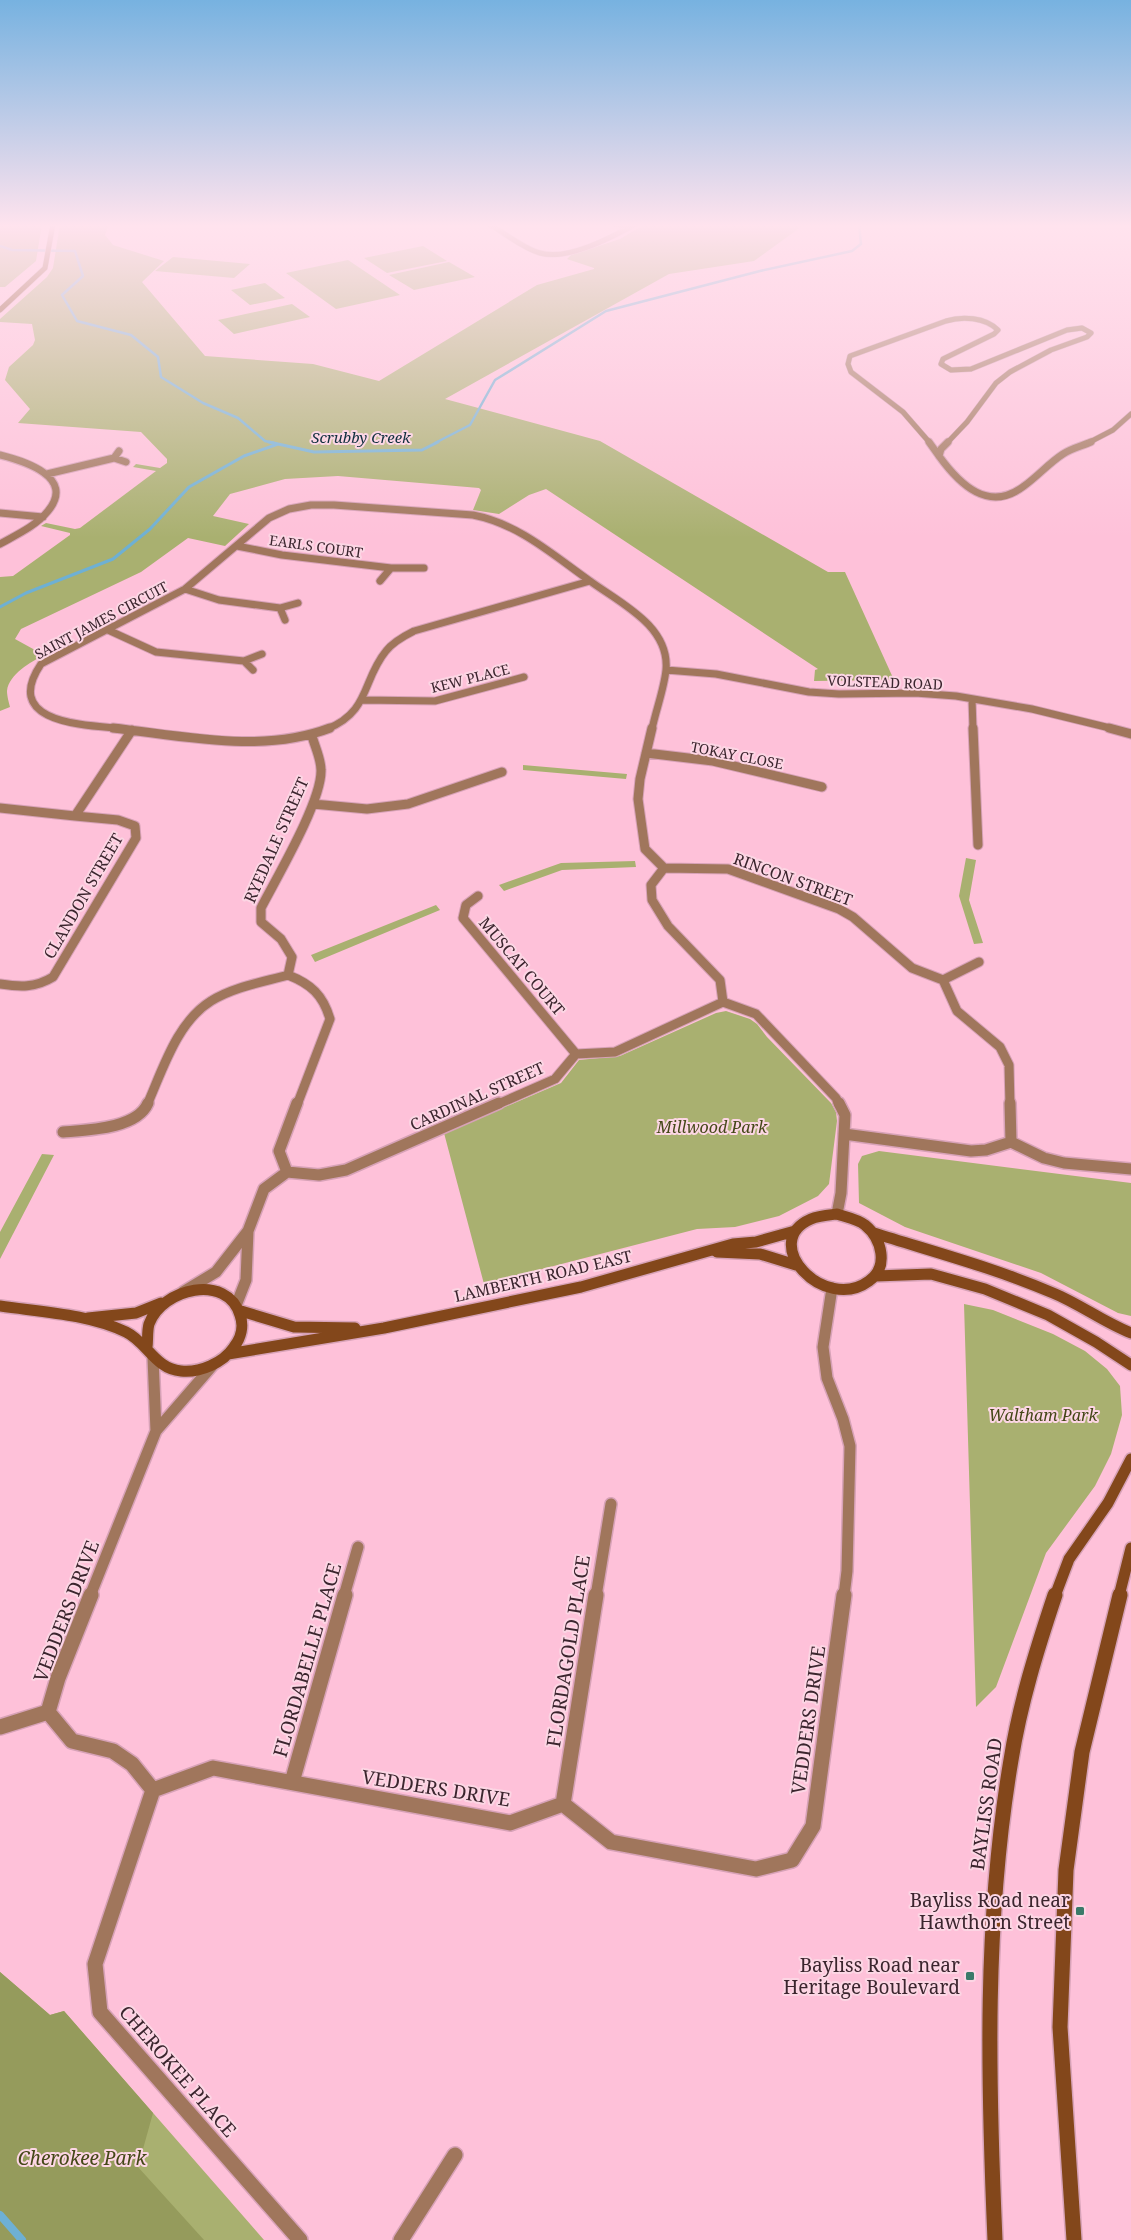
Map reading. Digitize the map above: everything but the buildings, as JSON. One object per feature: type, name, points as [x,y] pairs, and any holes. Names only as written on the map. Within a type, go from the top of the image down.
[{"type":"street","points":[[927,329],[850,356],[848,364],[851,372],[918,427],[958,482],[968,489],[980,494],[1007,495],[1019,491],[1061,455],[1111,432],[1131,414]]},
{"type":"street","points":[[997,329],[998,330],[994,334],[943,359],[941,364],[951,370],[971,369],[1066,330],[1074,329]]},
{"type":"street","points":[[939,456],[942,449],[968,422],[996,383],[1010,372],[1051,350],[1087,337],[1091,332],[1087,329]]},
{"type":"street","points":[[114,458],[119,451]]},
{"type":"street","points":[[0,455],[39,467],[52,481],[56,494],[54,501],[43,517],[0,544]]},
{"type":"street","points":[[47,474],[114,458],[126,462]]},
{"type":"street","name":"SAINT JAMES CIRCUIT","points":[[24,685],[27,677],[41,664],[185,589],[269,518],[289,509],[310,505],[334,504],[489,518],[515,528],[645,620],[655,630],[666,657],[666,670]]},
{"type":"street","points":[[0,513],[43,517]]},
{"type":"street","name":"EARLS COURT","points":[[237,546],[282,555],[391,568],[424,568]]},
{"type":"street","points":[[380,580],[391,568]]},
{"type":"street","points":[[24,699],[26,706],[38,717],[56,722],[254,743],[286,741],[312,736],[346,718],[362,700],[384,651],[396,640],[414,631],[591,582]]},
{"type":"street","points":[[185,589],[219,600],[280,608],[298,602]]},
{"type":"street","points":[[280,608],[285,620]]},
{"type":"street","points":[[108,630],[156,652],[244,661],[262,654]]},
{"type":"street","points":[[244,661],[253,670]]},
{"type":"street","points":[[666,670],[646,753],[638,799],[645,849],[664,868],[651,885],[652,900],[668,926],[720,980],[724,1002]]},
{"type":"street","name":"VOLSTEAD ROAD","points":[[666,670],[722,674],[773,687],[811,692],[894,691],[1010,704],[1053,713],[1131,734]]},
{"type":"street","name":"KEW PLACE","points":[[362,700],[435,701],[524,677]]},
{"type":"street","points":[[972,699],[978,845]]},
{"type":"street","points":[[1,809],[75,816],[132,730]]},
{"type":"street","name":"RYEDALE STREET","points":[[288,975],[292,957],[280,939],[260,922],[261,908],[313,804],[320,785],[321,768],[312,736]]},
{"type":"street","name":"TOKAY CLOSE","points":[[646,753],[713,761],[822,787]]},
{"type":"street","points":[[313,804],[367,809],[408,804],[502,772]]},
{"type":"street","name":"CLANDON STREET","points":[[0,984],[23,987],[40,986],[53,977],[136,838],[135,826],[118,820],[75,816]]},
{"type":"street","name":"RINCON STREET","points":[[664,868],[728,869],[839,910],[853,917],[912,968],[943,980]]},
{"type":"street","name":"MUSCAT COURT","points":[[478,896],[466,905],[463,918],[576,1054]]},
{"type":"street","points":[[979,962],[943,980],[957,1011],[1000,1048],[1009,1065],[1011,1142]]},
{"type":"street","points":[[63,1132],[121,1125],[135,1119],[145,1110],[186,1022],[198,1010],[213,1000],[288,975],[307,981],[325,1002],[330,1019],[279,1151],[287,1172],[264,1189],[248,1231],[216,1272],[181,1293],[136,1313],[85,1318]]},
{"type":"street","points":[[576,1054],[614,1052],[724,1002],[756,1014],[836,1098],[845,1115],[841,1193],[837,1214]]},
{"type":"street","name":"CARDINAL STREET","points":[[287,1172],[319,1175],[346,1170],[555,1078],[576,1054]]},
{"type":"street","points":[[844,1134],[935,1145],[971,1152],[986,1150],[1011,1142],[1044,1158],[1057,1162],[1131,1169]]},
{"type":"street","name":"LAMBERTH ROAD EAST","points":[[228,1354],[384,1328],[581,1287],[733,1244],[773,1238],[795,1231],[812,1217],[837,1214],[864,1224],[874,1234],[998,1270],[1059,1295],[1112,1326],[1131,1333]]},
{"type":"street","points":[[0,1306],[85,1318],[128,1332],[163,1366],[178,1371],[196,1370],[213,1365],[236,1346],[242,1332],[239,1307],[246,1280],[248,1231]]},
{"type":"street","points":[[795,1231],[791,1241],[791,1253],[796,1265]]},
{"type":"street","points":[[874,1234],[881,1244],[883,1255],[882,1266],[876,1276]]},
{"type":"street","name":"LAMBERTH ROAD EAST","points":[[709,1251],[760,1254],[796,1265],[811,1280],[832,1288],[857,1287],[868,1283],[876,1276],[931,1274],[985,1289],[1048,1315],[1096,1342],[1131,1365]]},
{"type":"street","name":"VEDDERS DRIVE","points":[[153,1790],[213,1768],[510,1823],[563,1804],[611,1842],[756,1869],[792,1860],[813,1826],[846,1571],[850,1446],[843,1419],[827,1378],[823,1347],[832,1288]]},
{"type":"street","points":[[181,1293],[198,1289],[212,1290],[226,1295],[239,1307]]},
{"type":"street","points":[[150,1352],[146,1333],[148,1324],[156,1310],[167,1300]]},
{"type":"street","name":"LAMBERTH ROAD EAST","points":[[239,1307],[294,1327],[384,1328]]},
{"type":"street","name":"VEDDERS DRIVE","points":[[150,1352],[156,1431]]},
{"type":"street","name":"VEDDERS DRIVE","points":[[48,1712],[58,1678],[156,1431],[213,1365]]},
{"type":"street","name":"BAYLISS ROAD","points":[[995,2240],[990,2060],[990,1981],[999,1833],[1005,1788],[1014,1739],[1051,1606],[1069,1560],[1099,1517],[1127,1471],[1131,1459]]},
{"type":"street","name":"FLORDAGOLD PLACE","points":[[563,1804],[611,1504]]},
{"type":"street","name":"FLORDABELLE PLACE","points":[[292,1782],[358,1547]]},
{"type":"street","points":[[1074,2240],[1060,2027],[1066,1870],[1082,1752],[1131,1548]]},
{"type":"street","points":[[0,1727],[48,1712],[72,1741],[113,1751],[132,1764],[153,1790]]},
{"type":"street","name":"CHEROKEE PLACE","points":[[153,1790],[95,1964],[100,2012],[300,2240]]},
{"type":"street","points":[[401,2240],[455,2155]]},
{"type":"green space","points":[[33,329],[182,329],[205,356],[313,364],[379,381],[465,329],[571,329],[445,399],[600,441],[828,572],[845,572],[894,680],[814,681],[815,670],[818,669],[546,489],[529,495],[499,514],[473,510],[481,490],[479,488],[338,476],[285,479],[230,494],[213,516],[249,524],[225,546],[188,538],[141,572],[21,629],[15,639],[44,655],[21,669],[12,679],[7,691],[10,707],[0,711],[0,577],[13,576],[70,535],[70,533],[41,526],[46,523],[75,529],[80,528],[156,471],[133,467],[136,464],[160,468],[167,463],[167,459],[141,432],[18,423],[30,409],[5,380],[9,367],[33,345],[35,340]]},
{"type":"green space","points":[[228,329],[258,329],[234,334]]},
{"type":"green space","points":[[523,765],[627,774],[626,779],[523,770]]},
{"type":"green space","points":[[966,858],[976,860],[969,900],[983,943],[974,944],[959,896]]},
{"type":"green space","points":[[635,861],[636,867],[562,870],[504,891],[499,885],[561,863]]},
{"type":"green space","points":[[436,905],[440,910],[315,962],[311,955]]},
{"type":"green space","name":"Millwood Park","points":[[726,1011],[750,1019],[757,1024],[767,1037],[831,1103],[836,1112],[837,1121],[829,1184],[818,1196],[779,1216],[735,1227],[697,1229],[484,1284],[444,1133],[561,1083],[579,1060],[620,1056],[716,1013]]},
{"type":"green space","points":[[879,1151],[1131,1183],[1131,1316],[1118,1313],[1041,1273],[905,1227],[859,1203],[858,1164],[862,1156]]},
{"type":"green space","points":[[42,1154],[54,1155],[0,1259],[0,1232]]},
{"type":"green space","name":"Waltham Park","points":[[964,1304],[993,1310],[1053,1334],[1085,1351],[1107,1369],[1120,1386],[1122,1415],[1111,1454],[1095,1486],[1046,1553],[996,1687],[976,1707]]},
{"type":"green space","name":"Cherokee Park","points":[[0,1972],[50,2015],[64,2011],[264,2240],[0,2240]]},
{"type":"green space","name":"Cherokee Park","points":[[0,1972],[50,2015],[64,2011],[153,2113],[138,2167],[204,2240],[0,2240]]},
{"type":"waterway","name":"Scrubby Creek","points":[[106,329],[131,335],[158,357],[161,377],[203,403],[238,418],[265,441],[274,443]]},
{"type":"waterway","name":"Scrubby Creek","points":[[435,443],[470,425],[495,380],[578,329]]},
{"type":"waterway","name":"Scrubby Creek","points":[[269,442],[278,444]]},
{"type":"waterway","name":"Scrubby Creek","points":[[278,444],[314,452],[422,450],[438,442]]},
{"type":"waterway","points":[[0,607],[26,593],[113,559],[150,529],[189,487],[244,456],[278,444]]},
{"type":"waterway","points":[[0,2215],[22,2240]]},
{"type":"place","name":"Bayliss Road near Hawthorn Street","points":[[1080,1911]]},
{"type":"place","name":"Bayliss Road near Heritage Boulevard","points":[[970,1976]]}]
